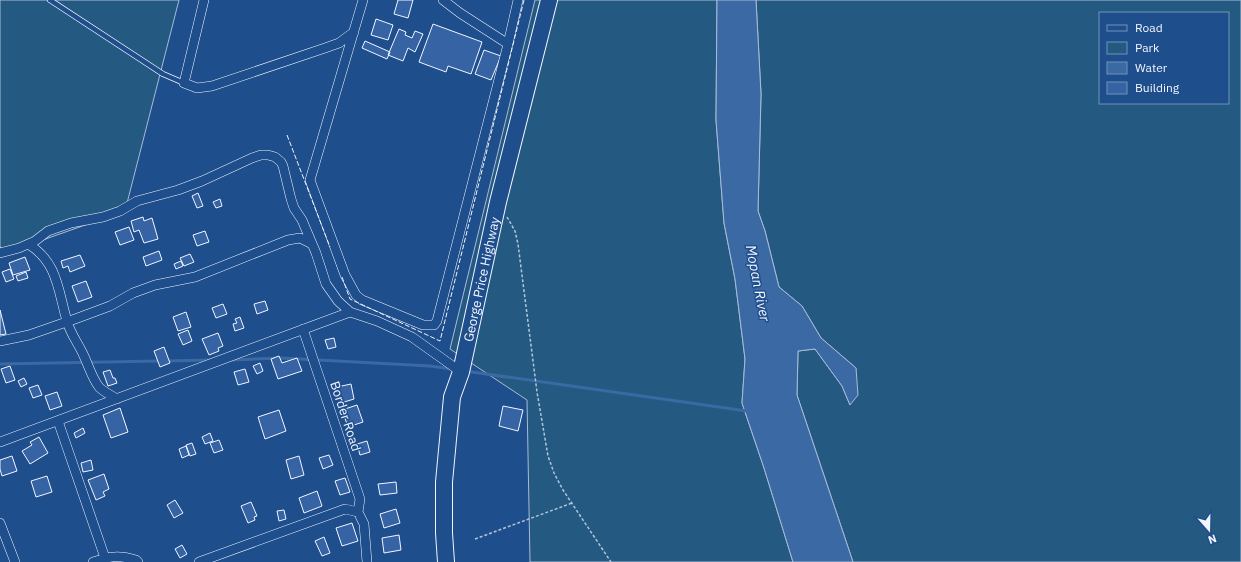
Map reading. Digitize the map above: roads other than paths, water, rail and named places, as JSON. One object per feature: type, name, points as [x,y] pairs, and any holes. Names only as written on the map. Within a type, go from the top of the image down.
[{"type":"highway","name":"George Price Highway","points":[[446,562],[444,533],[444,482],[452,396],[461,372],[498,202],[549,0]]},
{"type":"street","points":[[204,0],[184,83],[197,88],[212,86],[339,43],[354,32]]},
{"type":"street","points":[[363,0],[310,180],[345,275],[356,295],[362,300],[423,326],[434,325],[437,321],[518,0]]},
{"type":"street","points":[[443,0],[460,13],[508,44]]},
{"type":"street","points":[[0,253],[28,244],[48,231],[71,223],[103,218],[120,211],[137,201],[178,190],[202,181],[242,161],[261,155],[275,157],[284,166],[292,203],[302,220],[326,284],[338,301],[350,312],[377,321],[412,337],[461,372]]},
{"type":"street","points":[[0,341],[29,335],[67,322],[110,306],[140,290],[177,279],[195,277],[288,240],[300,238],[312,244]]},
{"type":"street","points":[[28,244],[44,256],[51,266],[58,284],[70,331],[100,388],[118,399]]},
{"type":"street","points":[[0,442],[350,312]]},
{"type":"street","name":"Border Road","points":[[303,329],[360,499],[358,512],[364,524],[367,562]]},
{"type":"street","points":[[58,421],[105,558]]},
{"type":"street","points":[[199,562],[345,509],[358,512]]},
{"type":"street","points":[[0,523],[15,562]]},
{"type":"street","points":[[94,562],[105,558],[123,556],[138,562]]},
{"type":"lane","points":[[50,0],[163,74],[184,83]]},
{"type":"water","name":"Mopan River","points":[[717,0],[756,0],[761,94],[758,211],[765,231],[779,287],[802,306],[821,338],[856,368],[858,395],[850,405],[842,386],[815,349],[798,351],[797,395],[853,562],[793,562],[742,403],[745,359],[735,279],[724,223],[716,120]]},
{"type":"waterway","points":[[232,360],[281,358],[430,366],[452,369]]},
{"type":"waterway","points":[[166,361],[210,360]]},
{"type":"waterway","points":[[0,364],[160,361]]},
{"type":"waterway","points":[[465,371],[747,411]]}]
